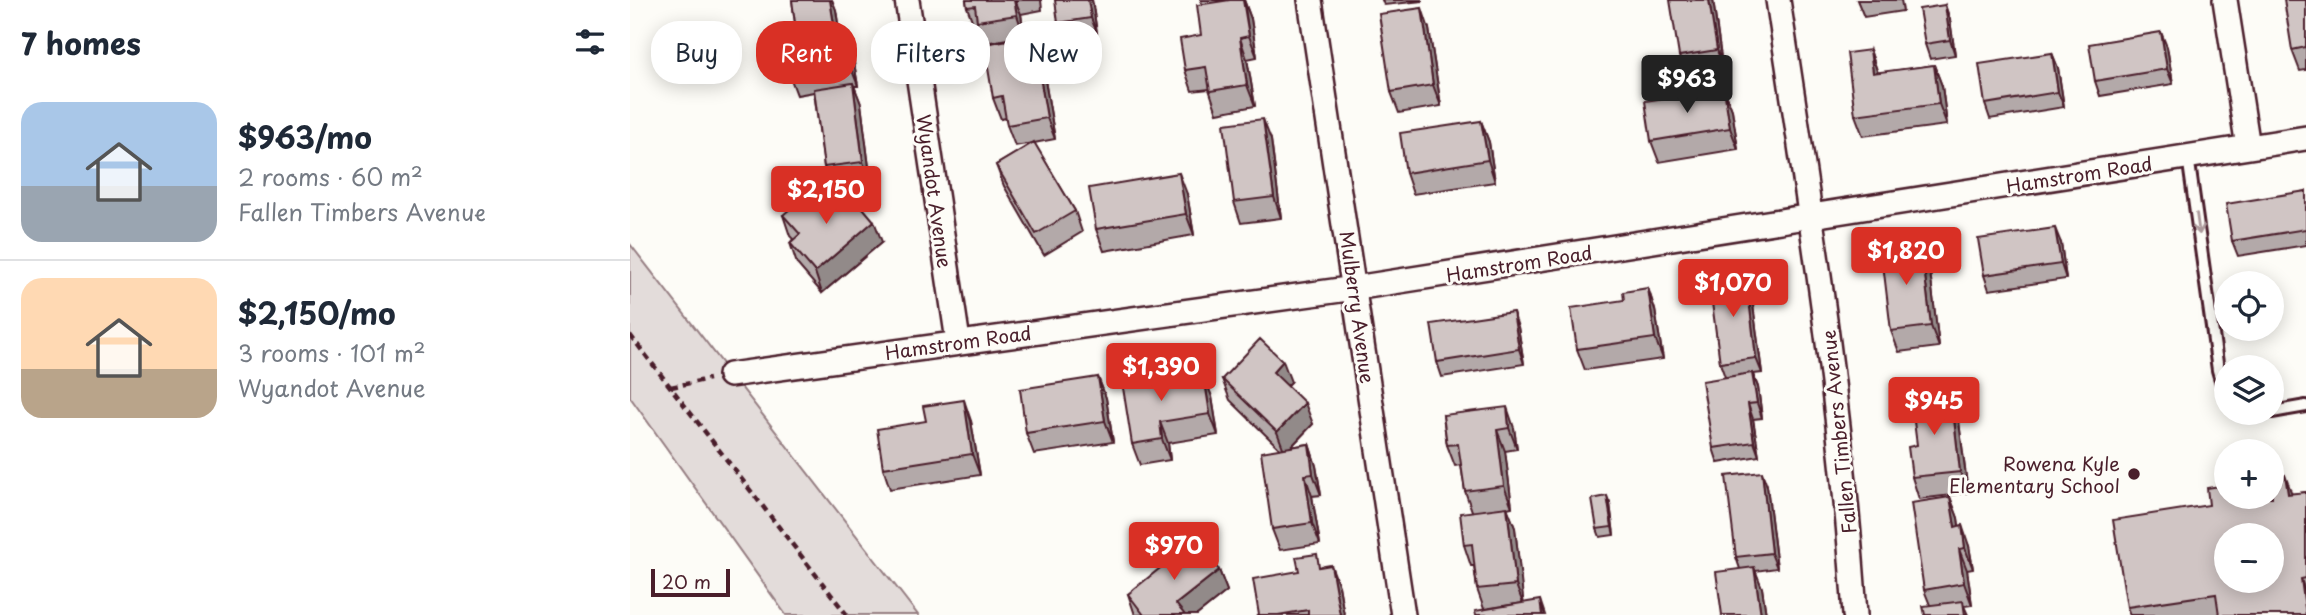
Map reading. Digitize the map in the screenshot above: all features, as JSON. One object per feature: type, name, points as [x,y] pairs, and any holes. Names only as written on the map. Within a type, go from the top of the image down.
[{"type":"street","name":"Wyandot Avenue","points":[[907,0],[958,341]]},
{"type":"street","name":"Mulberry Avenue","points":[[1310,0],[1403,615]]},
{"type":"street","name":"Fallen Timbers Avenue","points":[[1777,0],[1836,387],[1855,615]]},
{"type":"street","points":[[2225,0],[2248,147]]},
{"type":"street","name":"Hamstrom Road","points":[[730,375],[958,341],[1355,288],[2306,138]]},
{"type":"lane","points":[[2188,156],[2216,355]]},
{"type":"lane","points":[[2284,410],[2306,406]]},
{"type":"path","points":[[630,335],[847,615]]},
{"type":"path","points":[[671,387],[730,375]]},
{"type":"shaded area","points":[[630,244],[918,615],[786,615],[630,397]]},
{"type":"building","points":[[792,0],[830,0],[833,21],[795,21]]},
{"type":"building","points":[[966,0],[1014,0],[1017,15],[977,21],[975,6],[967,7]]},
{"type":"building","points":[[1055,0],[1088,0],[1091,18],[1058,21]]},
{"type":"building","points":[[1243,0],[1249,36],[1240,38],[1247,85],[1210,91],[1206,67],[1185,70],[1180,39],[1201,35],[1197,5]]},
{"type":"building","points":[[1670,0],[1709,0],[1717,50],[1679,56]]},
{"type":"building","points":[[2284,0],[2306,0],[2306,47],[2292,50]]},
{"type":"building","points":[[1945,5],[1950,40],[1925,44],[1919,9]]},
{"type":"building","points":[[1422,8],[1433,85],[1391,92],[1379,14]]},
{"type":"building","points":[[2161,32],[2167,69],[2095,81],[2089,44]]},
{"type":"building","points":[[1004,41],[1004,84],[1041,84],[1047,118],[1007,125],[1002,96],[993,98],[990,43]]},
{"type":"building","points":[[1870,50],[1873,73],[1934,65],[1939,104],[1855,115],[1847,53]]},
{"type":"building","points":[[2052,53],[2058,92],[1985,104],[1979,64]]},
{"type":"building","points":[[853,84],[863,162],[824,167],[814,89]]},
{"type":"building","points":[[1724,89],[1730,128],[1651,141],[1645,101]]},
{"type":"building","points":[[1263,119],[1274,197],[1234,202],[1224,124]]},
{"type":"building","points":[[1481,121],[1488,160],[1406,173],[1400,133]]},
{"type":"building","points":[[1034,142],[1075,211],[1036,234],[996,165]]},
{"type":"building","points":[[1179,173],[1186,214],[1096,229],[1089,188]]},
{"type":"building","points":[[813,189],[828,207],[848,190],[874,221],[815,272],[790,243],[800,234],[783,215]]},
{"type":"building","points":[[2306,191],[2306,229],[2232,241],[2226,204]]},
{"type":"building","points":[[2055,228],[2061,264],[1984,275],[1978,239]]},
{"type":"building","points":[[1921,242],[1931,326],[1891,331],[1881,247]]},
{"type":"building","points":[[1746,275],[1756,358],[1720,363],[1709,280]]},
{"type":"building","points":[[1648,288],[1655,338],[1577,349],[1571,308],[1624,300],[1623,292]]},
{"type":"building","points":[[1513,312],[1519,349],[1437,362],[1431,324]]},
{"type":"building","points":[[1260,339],[1283,361],[1273,372],[1305,403],[1277,432],[1222,379]]},
{"type":"building","points":[[1150,371],[1152,384],[1204,376],[1210,414],[1160,422],[1162,439],[1132,444],[1121,375]]},
{"type":"building","points":[[1752,373],[1757,403],[1748,404],[1754,442],[1713,448],[1702,381]]},
{"type":"building","points":[[1098,377],[1105,421],[1026,433],[1020,389]]},
{"type":"building","points":[[1951,393],[1960,472],[1912,477],[1908,447],[1917,445],[1911,398]]},
{"type":"building","points":[[964,400],[972,454],[883,468],[877,429],[926,421],[923,406]]},
{"type":"building","points":[[1507,407],[1509,428],[1497,430],[1504,486],[1465,491],[1458,444],[1447,445],[1443,415]]},
{"type":"building","points":[[1309,444],[1313,474],[1305,475],[1312,523],[1272,529],[1261,452]]},
{"type":"building","points":[[1762,472],[1771,553],[1736,557],[1726,476]]},
{"type":"building","points":[[2285,475],[2288,494],[2306,492],[2306,578],[2301,579],[2306,615],[2219,615],[2216,594],[2127,607],[2113,520],[2209,505],[2207,488],[2214,487],[2214,509],[2284,509]]},
{"type":"building","points":[[1607,496],[1612,527],[1597,529],[1592,499]]},
{"type":"building","points":[[1950,497],[1955,527],[1962,525],[1965,548],[1959,549],[1964,583],[1924,590],[1911,503]]},
{"type":"building","points":[[1507,507],[1516,585],[1477,589],[1472,544],[1464,545],[1460,513]]},
{"type":"building","points":[[1195,540],[1219,570],[1176,604],[1185,615],[1144,615],[1128,594]]},
{"type":"building","points":[[1317,554],[1319,567],[1331,565],[1340,615],[1308,615],[1308,610],[1259,615],[1253,579],[1299,571],[1296,557]]},
{"type":"building","points":[[1754,567],[1761,615],[1722,615],[1716,572]]},
{"type":"building","points":[[1540,600],[1542,615],[1476,615],[1475,611]]},
{"type":"building","points":[[1963,601],[1965,615],[1925,615],[1923,606]]},
{"type":"place","name":"Rowena Kyle Elementary School","points":[[2134,474]]}]
